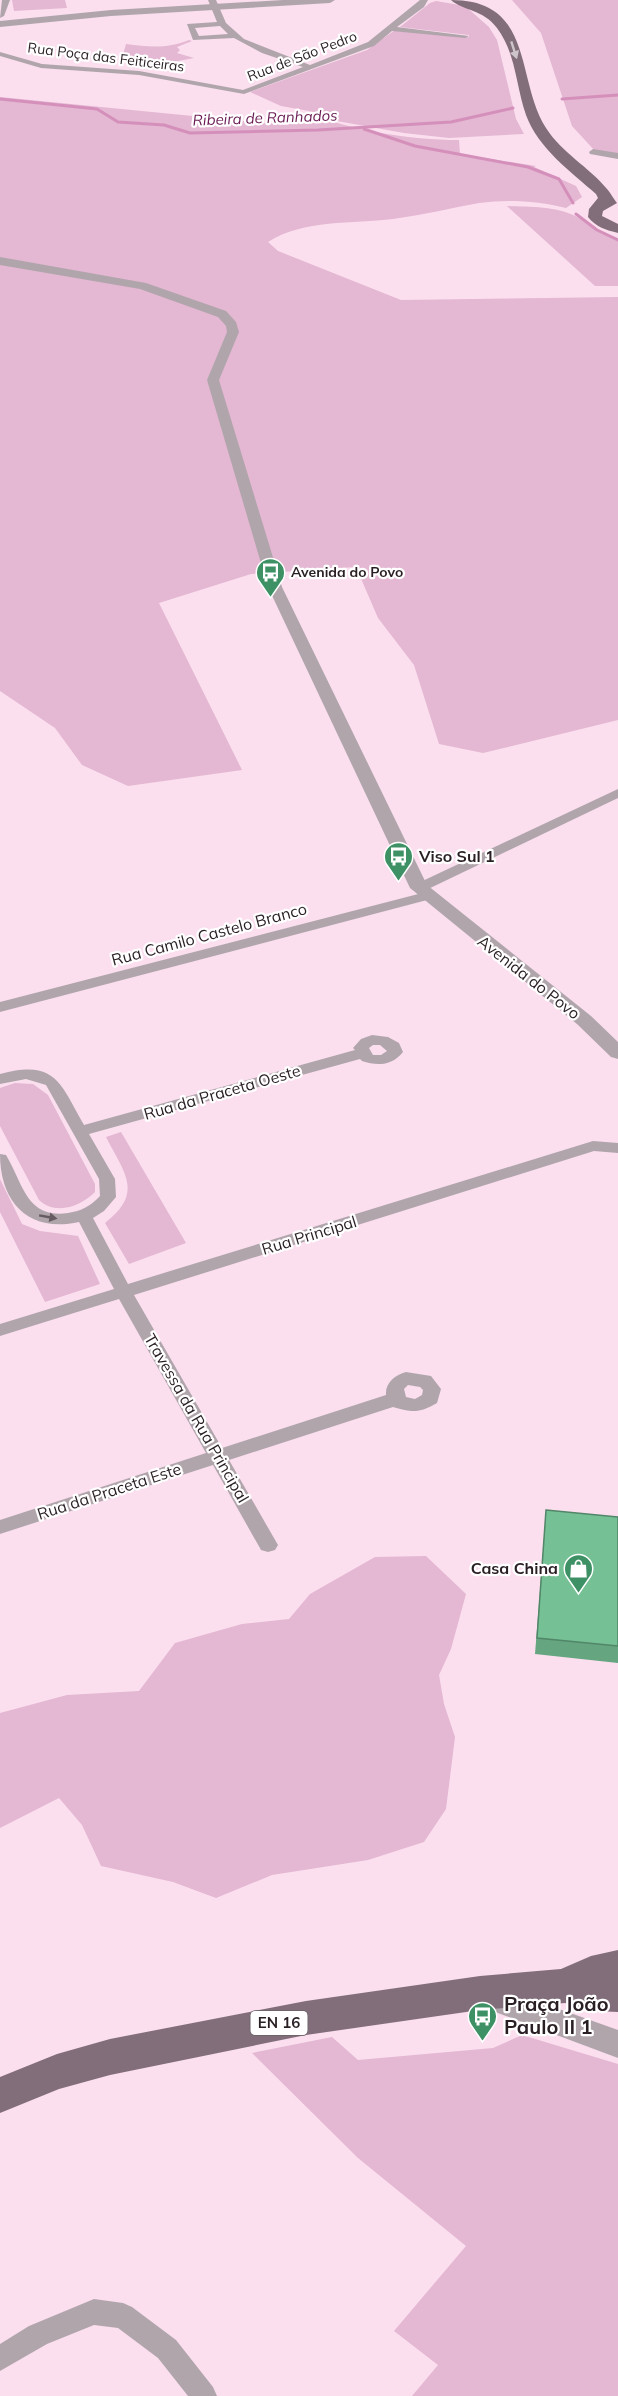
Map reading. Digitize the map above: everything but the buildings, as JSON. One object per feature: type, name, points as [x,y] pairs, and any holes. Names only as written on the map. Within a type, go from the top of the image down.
[{"type":"main road","points":[[458,0],[479,0]]},
{"type":"main road","points":[[458,0],[485,9],[505,28],[516,54],[537,126],[570,163],[602,192],[604,198],[594,213],[595,217],[604,224],[618,228]]},
{"type":"main road","points":[[491,0],[520,28]]},
{"type":"main road","points":[[560,134],[613,185]]},
{"type":"main road","points":[[600,206],[618,201]]},
{"type":"main road","name":"EN 16","points":[[565,1986],[591,1973],[618,1967]]},
{"type":"main road","name":"EN 16","points":[[0,2095],[57,2072],[157,2046],[306,2018],[480,1993],[565,1986],[594,1994],[618,1995]]},
{"type":"street","points":[[0,16],[6,0]]},
{"type":"street","points":[[0,24],[214,4],[330,0]]},
{"type":"street","name":"Rua de São Pedro","points":[[244,92],[371,44],[421,5],[424,0]]},
{"type":"street","points":[[214,4],[222,24],[234,36],[312,68]]},
{"type":"street","points":[[222,24],[190,26],[195,38],[234,36]]},
{"type":"street","points":[[392,28],[465,36]]},
{"type":"street","name":"Rua Poça das Feiticeiras","points":[[0,54],[41,66],[139,73],[244,92]]},
{"type":"street","points":[[593,152],[618,156]]},
{"type":"street","points":[[0,261],[142,286],[213,309],[222,314],[232,325],[233,332],[213,380],[274,587],[423,892]]},
{"type":"street","name":"Rua Camilo Castelo Branco","points":[[0,1007],[423,892],[618,794]]},
{"type":"street","name":"Avenida do Povo","points":[[423,892],[584,1020],[613,1049],[618,1065]]},
{"type":"street","name":"Rua da Praceta Oeste","points":[[81,1131],[362,1053]]},
{"type":"street","points":[[0,1079],[19,1073],[41,1075],[52,1082],[107,1179],[108,1197],[95,1210],[83,1214],[67,1219],[44,1218],[28,1209],[0,1159]]},
{"type":"street","points":[[593,1146],[618,1135]]},
{"type":"street","name":"Rua Principal","points":[[0,1330],[593,1146],[618,1148]]},
{"type":"street","name":"Travessa da Rua Principal","points":[[83,1214],[124,1292],[268,1545]]},
{"type":"street","name":"Rua da Praceta Este","points":[[0,1527],[396,1399]]},
{"type":"street","points":[[480,1993],[537,2016],[618,2044]]},
{"type":"street","points":[[0,2358],[38,2335],[94,2312],[123,2316],[167,2349],[204,2396]]},
{"type":"shaded area","points":[[12,0],[65,0],[67,8],[14,11]]},
{"type":"shaded area","points":[[512,0],[618,0],[618,155],[596,152],[572,126],[541,33]]},
{"type":"shaded area","points":[[436,1],[465,6],[489,27],[497,40],[516,119],[524,134],[449,138],[404,133],[337,121],[309,111],[281,106],[250,92],[367,50],[395,30],[469,37],[469,35],[400,27],[430,3]]},
{"type":"shaded area","points":[[192,41],[177,47],[180,50],[177,53],[194,58],[152,66],[122,58],[126,44],[158,46],[173,45]]},
{"type":"shaded area","points":[[0,97],[285,125],[297,122],[306,113],[381,133],[459,140],[460,154],[536,166],[534,167],[576,186],[582,197],[566,208],[523,201],[479,203],[393,219],[313,226],[297,229],[268,242],[278,251],[401,300],[618,297],[618,720],[483,753],[439,744],[414,665],[378,618],[356,567],[251,574],[159,603],[242,770],[128,786],[82,765],[55,728],[0,691]]},
{"type":"shaded area","points":[[507,206],[543,208],[569,213],[618,240],[618,286],[595,286]]},
{"type":"shaded area","points":[[15,1083],[33,1084],[48,1095],[95,1184],[95,1192],[76,1205],[60,1208],[46,1205],[39,1200],[0,1126],[0,1088]]},
{"type":"shaded area","points":[[121,1132],[186,1243],[129,1264],[105,1223],[117,1212],[127,1192],[124,1173],[106,1137]]},
{"type":"shaded area","points":[[0,1179],[22,1224],[40,1231],[78,1236],[100,1284],[45,1302],[0,1212]]},
{"type":"shaded area","points":[[426,1556],[466,1594],[451,1649],[439,1675],[444,1704],[455,1737],[446,1809],[424,1842],[368,1860],[272,1875],[216,1898],[173,1882],[101,1866],[82,1825],[59,1798],[0,1828],[0,1713],[67,1695],[139,1691],[175,1643],[242,1624],[289,1619],[310,1594],[375,1557]]},
{"type":"shaded area","points":[[522,2035],[618,2064],[618,2396],[412,2396],[438,2365],[394,2331],[466,2246],[358,2158],[252,2053],[332,2037],[358,2060],[493,2048]]},
{"type":"waterway","name":"Ribeira de Ranhados","points":[[562,99],[618,95]]},
{"type":"waterway","name":"Ribeira de Ranhados","points":[[0,99],[97,109],[118,122],[164,125],[190,133],[318,130],[451,122],[513,108]]},
{"type":"waterway","name":"Ribeira de Ranhados","points":[[364,129],[415,146],[528,167],[559,179],[573,203]]},
{"type":"waterway","points":[[576,214],[597,230],[618,240]]},
{"type":"place","name":"Avenida do Povo","points":[[270,598]]},
{"type":"place","name":"Viso Sul 1","points":[[398,882]]},
{"type":"place","name":"Casa China","points":[[579,1594]]},
{"type":"place","name":"Praça João Paulo II 1","points":[[483,2042]]}]
